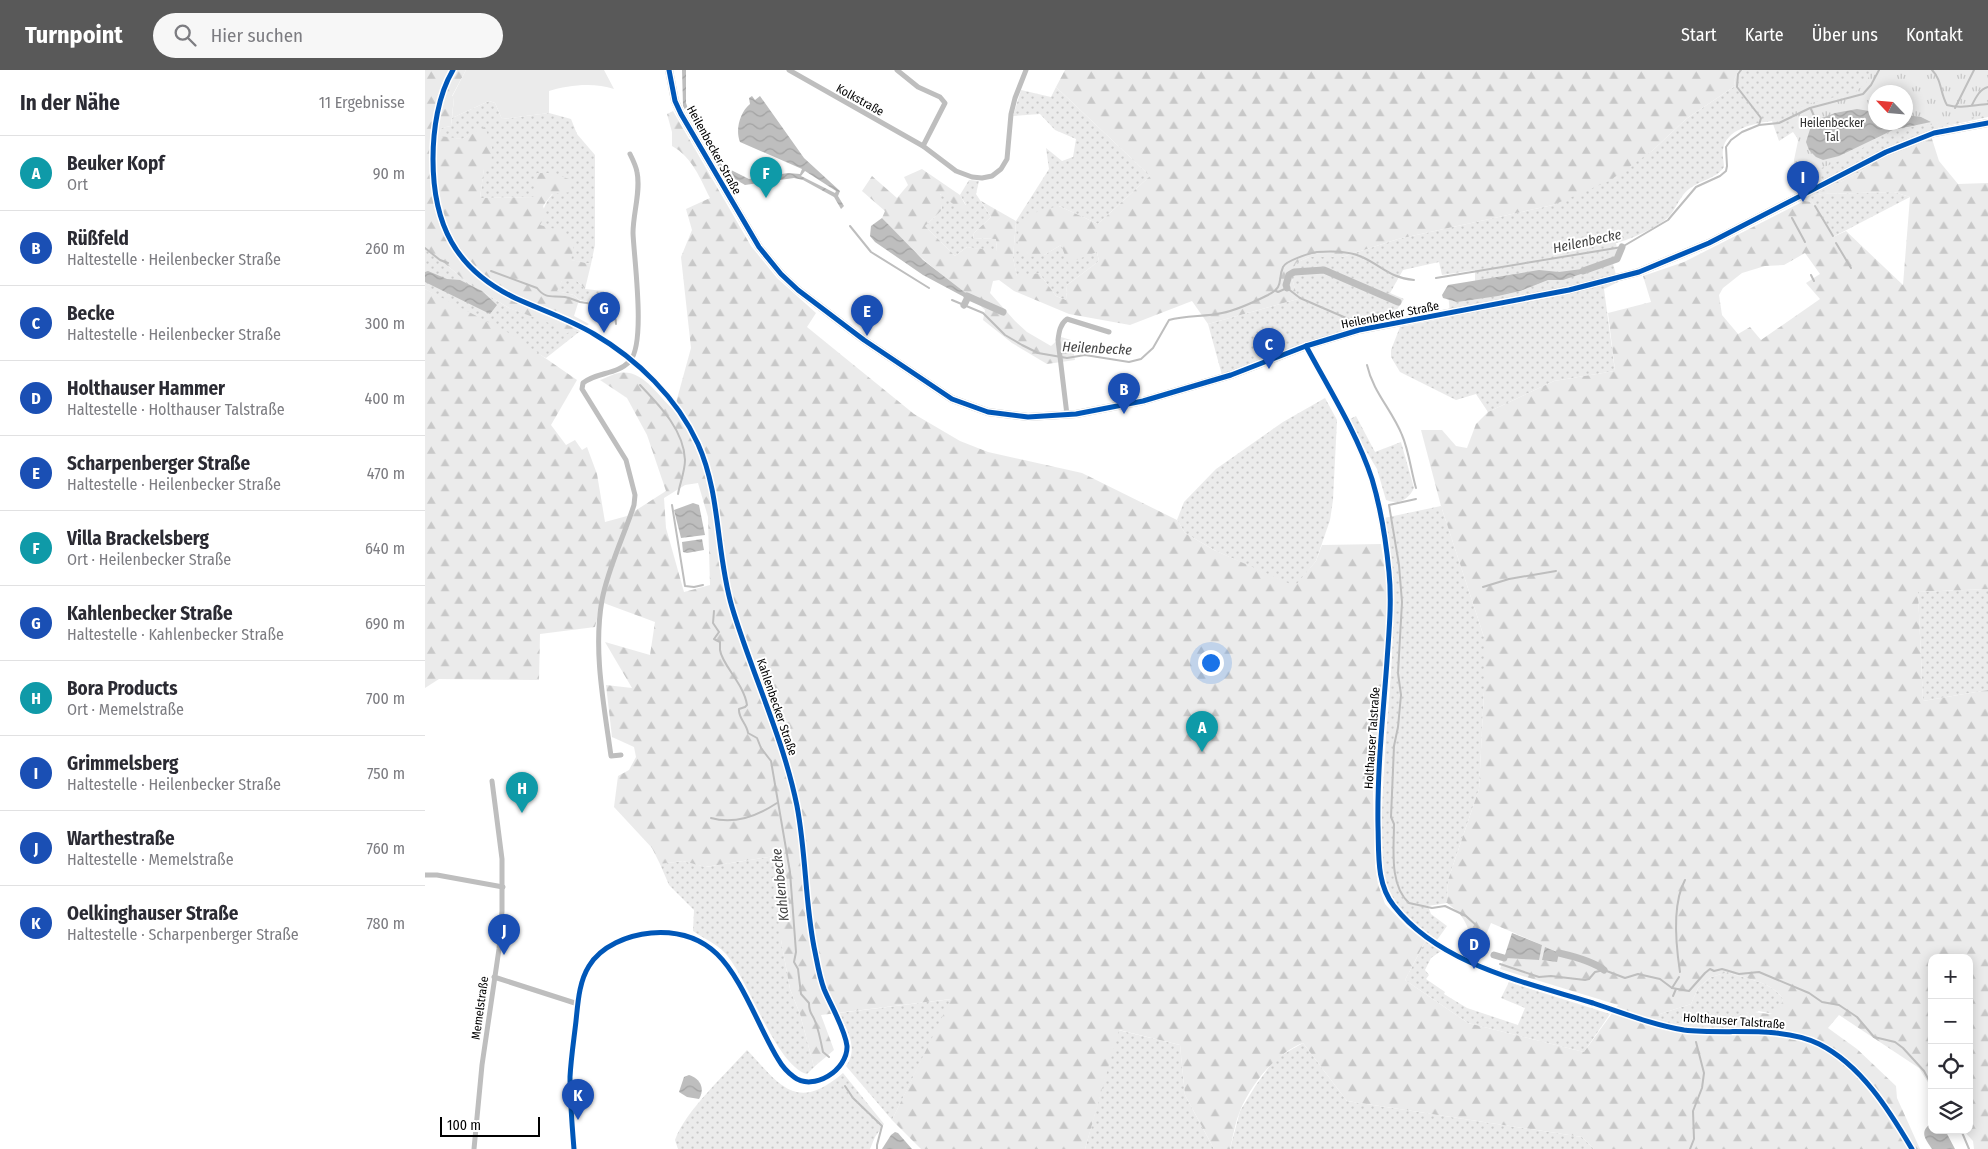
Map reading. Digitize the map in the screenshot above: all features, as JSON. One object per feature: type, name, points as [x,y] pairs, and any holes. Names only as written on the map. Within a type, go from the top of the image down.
[{"type":"main road","name":"Heilenbecker Straße","points":[[669,70],[675,101],[714,172],[759,247],[781,274],[840,323],[941,392],[965,404],[988,412],[1015,416],[1067,415],[1109,409],[1159,397],[1231,375],[1307,346],[1359,330],[1569,290],[1639,272],[1682,256],[1716,240],[1886,152],[1933,133],[1988,123]]},
{"type":"street","name":"Kahlenbecker Straße","points":[[453,70],[442,95],[437,116],[433,148],[433,168],[435,200],[439,218],[455,250],[476,273],[494,286],[517,299],[593,333],[631,360],[655,382],[675,405],[698,445],[708,471],[718,524],[727,590],[742,638],[774,722],[789,771],[799,825],[813,944],[822,984],[844,1035],[847,1048],[845,1057],[829,1076],[808,1083],[797,1080],[786,1071],[768,1042],[731,969],[716,953],[701,942],[678,935],[665,933],[641,934],[606,948],[589,964],[583,976],[578,1004]]},
{"type":"street","name":"Kolkstraße","points":[[789,70],[923,146],[963,174],[982,178],[992,176],[1001,169],[1007,159],[1011,114],[1026,70]]},
{"type":"street","points":[[897,70],[918,87],[940,97],[945,103],[923,146]]},
{"type":"street","points":[[621,755],[611,756],[601,686],[599,635],[603,599],[634,505],[635,495],[626,460],[582,389],[583,383],[587,380],[619,370],[631,360],[637,343],[638,314],[633,231],[637,173],[630,154]]},
{"type":"street","points":[[1067,415],[1058,340],[1063,322],[1067,319],[1109,332]]},
{"type":"street","name":"Holthauser Talstraße","points":[[1307,346],[1339,406],[1365,461],[1376,494],[1384,533],[1391,597],[1379,780],[1378,825],[1381,874],[1385,890],[1391,902],[1412,925],[1442,946],[1469,961],[1509,977],[1675,1028],[1710,1032],[1782,1034],[1819,1044],[1844,1061],[1864,1080],[1892,1117],[1912,1149]]},
{"type":"street","name":"Memelstraße","points":[[474,1149],[482,1065],[499,949],[503,888],[503,859],[492,781]]},
{"type":"street","points":[[425,875],[447,877],[503,888]]},
{"type":"street","points":[[494,977],[578,1004],[571,1076],[574,1149]]},
{"type":"green space","points":[[425,70],[466,70],[452,96],[454,97],[451,126],[441,128],[440,136],[462,139],[485,127],[492,147],[491,165],[484,169],[480,198],[534,197],[537,173],[552,173],[569,179],[572,192],[552,194],[543,206],[546,215],[540,225],[565,232],[574,245],[571,260],[591,264],[585,289],[577,281],[562,281],[557,291],[574,295],[579,300],[574,316],[589,324],[579,332],[573,330],[564,334],[557,326],[509,308],[468,283],[425,247]]},
{"type":"green space","points":[[466,70],[604,70],[614,89],[581,85],[549,91],[549,113],[502,119],[495,103],[489,101],[452,118],[454,98],[452,97]]},
{"type":"green space","points":[[1065,70],[1739,70],[1734,80],[1735,86],[1686,119],[1652,151],[1609,181],[1553,205],[1398,239],[1342,257],[1309,257],[1296,263],[1291,275],[1298,299],[1208,324],[1192,301],[1130,325],[1069,314],[1014,291],[999,280],[993,281],[990,293],[1027,332],[1051,346],[1061,337],[1071,340],[1075,360],[1047,364],[1012,343],[983,320],[985,310],[908,245],[882,218],[885,211],[862,191],[872,176],[897,198],[908,185],[904,177],[922,169],[960,195],[966,206],[965,213],[940,194],[942,210],[925,226],[955,256],[967,247],[997,251],[996,239],[973,238],[974,233],[991,217],[981,201],[1016,221],[1013,258],[1017,276],[1039,273],[1056,296],[1066,300],[1067,285],[1099,261],[1097,252],[1068,263],[1061,245],[1044,255],[1027,257],[1017,249],[1019,225],[1038,211],[1059,206],[1098,224],[1150,176],[1056,87]]},
{"type":"green space","points":[[1739,70],[1988,70],[1988,117],[1933,129],[1932,139],[1888,153],[1860,172],[1813,196],[1822,194],[1894,192],[1910,197],[1833,237],[1812,202],[1804,201],[1791,173],[1796,167],[1802,145],[1793,132],[1779,141],[1772,121],[1757,123],[1735,132],[1725,143],[1723,152],[1724,167],[1721,171],[1686,191],[1671,214],[1661,223],[1629,239],[1616,243],[1618,254],[1612,260],[1618,282],[1604,289],[1615,371],[1554,381],[1488,412],[1476,394],[1456,400],[1400,372],[1391,357],[1391,350],[1400,327],[1450,317],[1448,289],[1475,283],[1475,270],[1442,275],[1439,262],[1403,270],[1390,293],[1404,299],[1394,314],[1387,318],[1332,334],[1222,375],[1208,324],[1298,299],[1291,275],[1296,263],[1309,257],[1342,257],[1398,239],[1553,205],[1652,151],[1686,119],[1735,86],[1734,80]]},
{"type":"green space","name":"Heilenbecker Tal","points":[[1872,70],[1988,70],[1988,114],[1947,123],[1913,127],[1913,85],[1868,85],[1868,130],[1894,130],[1884,134],[1849,157],[1804,175],[1794,168],[1798,141],[1790,112],[1807,104],[1855,92],[1866,83]]},
{"type":"green space","points":[[1056,87],[1150,176],[1098,224],[1059,206],[1044,255],[1061,245],[1097,252],[1099,261],[1067,285],[1066,300],[1056,296],[1039,273],[1017,277],[1013,258],[1016,221],[1049,169],[1046,148],[1062,161],[1073,157],[1076,139],[1055,130],[1040,114],[1013,116],[1021,90],[1051,97]]},
{"type":"green space","points":[[489,101],[495,103],[502,119],[549,113],[571,119],[577,134],[595,155],[595,245],[591,264],[570,260],[540,225],[549,199],[568,179],[534,197],[480,198],[484,168],[485,128],[462,139],[439,137],[441,128],[451,126],[452,118]]},
{"type":"green space","points":[[673,111],[751,246],[777,278],[816,313],[807,327],[914,414],[960,441],[988,452],[1082,473],[1177,520],[1185,533],[1214,550],[1295,586],[1316,561],[1322,545],[1381,544],[1387,585],[1387,629],[1373,793],[1375,865],[1378,884],[1385,904],[1407,927],[1426,940],[1405,980],[1468,1023],[1584,1052],[1618,1005],[1500,969],[1504,958],[1538,960],[1542,945],[1491,923],[1484,940],[1476,941],[1470,934],[1462,917],[1447,903],[1448,880],[1479,789],[1484,691],[1484,637],[1441,506],[1421,430],[1442,430],[1456,446],[1467,448],[1476,424],[1488,412],[1554,381],[1615,371],[1608,313],[1651,302],[1643,276],[1684,262],[1804,201],[1812,202],[1833,237],[1846,231],[1903,285],[1910,197],[1894,192],[1822,194],[1810,197],[1860,172],[1888,153],[1932,139],[1939,161],[1958,184],[1988,183],[1988,589],[1918,592],[1923,701],[1988,690],[1988,1149],[1974,1149],[1973,1141],[1967,1134],[1973,1134],[1973,954],[1928,954],[1928,1083],[1919,1068],[1839,1015],[1828,1028],[1857,1049],[1896,1086],[1897,1098],[1920,1149],[1594,1149],[1582,1137],[1347,1101],[1303,1043],[1283,1054],[1274,1062],[1251,1090],[1235,1125],[1230,1149],[1214,1149],[1185,1095],[1180,1045],[1119,1030],[1085,1149],[921,1149],[892,1120],[951,999],[821,1015],[834,1050],[814,1067],[800,1014],[790,989],[781,940],[781,855],[705,867],[683,861],[660,864],[652,848],[614,807],[618,776],[629,770],[636,757],[634,747],[612,737],[606,685],[632,688],[605,642],[650,655],[655,622],[601,602],[595,627],[540,634],[539,680],[439,679],[425,688],[425,289],[509,333],[577,380],[551,425],[566,445],[575,440],[582,450],[587,447],[597,474],[605,522],[627,516],[666,491],[647,435],[627,398],[600,380],[619,373],[636,375],[650,385],[674,410],[691,348],[681,257],[692,230],[686,209],[710,198],[690,162],[672,146],[672,132],[667,114]],"holes":[[[1805,253],[1820,274],[1806,283],[1820,299],[1761,340],[1750,327],[1738,334],[1722,315],[1719,295],[1723,288],[1742,273],[1765,266],[1784,265]],[[698,483],[708,517],[710,585],[684,592],[666,528],[664,498],[685,485]],[[1728,972],[1772,988],[1783,999],[1780,1006],[1773,1013],[1769,1014],[1746,1011],[1737,1017],[1734,1028],[1698,1028],[1658,1018],[1660,1014],[1691,1004],[1698,988],[1711,977]]]},
{"type":"green space","points":[[969,180],[979,181],[976,194],[991,217],[974,233],[973,238],[996,239],[997,252],[967,247],[955,256],[925,226],[942,210],[939,194],[966,205],[960,195]]},
{"type":"green space","points":[[425,247],[468,283],[509,308],[579,332],[546,358],[425,289]]},
{"type":"green space","points":[[562,281],[577,281],[585,289],[604,291],[601,304],[579,300],[574,295],[556,291]]},
{"type":"green space","points":[[1325,398],[1337,420],[1333,500],[1330,520],[1316,561],[1295,587],[1214,550],[1185,533],[1177,520],[1184,502],[1216,469],[1283,422]]},
{"type":"green space","points":[[1356,416],[1375,452],[1401,442],[1414,488],[1409,496],[1403,500],[1395,502],[1386,500],[1377,469],[1350,419]]},
{"type":"green space","points":[[1441,506],[1484,637],[1484,691],[1479,789],[1448,880],[1447,903],[1428,906],[1431,914],[1447,926],[1437,940],[1402,911],[1388,888],[1384,872],[1382,804],[1393,628],[1393,600],[1389,545],[1384,518]]},
{"type":"green space","points":[[1988,589],[1988,690],[1923,701],[1918,592]]},
{"type":"green space","points":[[781,855],[781,940],[790,989],[800,1014],[814,1067],[807,1074],[795,1067],[773,1039],[734,965],[725,953],[693,931],[694,910],[669,885],[660,864],[683,861],[706,867]]},
{"type":"green space","points":[[1426,940],[1441,951],[1431,958],[1425,970],[1429,975],[1426,979],[1445,992],[1444,994],[1467,1008],[1518,1025],[1525,1008],[1501,998],[1509,982],[1610,1014],[1584,1052],[1468,1023],[1405,980]]},
{"type":"green space","points":[[1728,972],[1772,988],[1783,999],[1780,1010],[1774,1014],[1759,1011],[1737,1017],[1734,1028],[1698,1028],[1657,1018],[1660,1014],[1691,1004],[1698,988],[1711,977]]},
{"type":"green space","points":[[952,999],[892,1120],[846,1066],[850,1060],[852,1046],[839,1013]]},
{"type":"green space","points":[[1118,1030],[1180,1045],[1185,1095],[1214,1149],[1085,1149]]},
{"type":"green space","points":[[1303,1043],[1347,1101],[1582,1137],[1594,1149],[1230,1149],[1240,1111],[1256,1085],[1275,1059]]},
{"type":"green space","points":[[747,1050],[780,1084],[790,1090],[801,1093],[813,1091],[827,1085],[843,1073],[884,1124],[875,1137],[870,1149],[678,1149],[675,1140],[688,1117],[707,1093]]},
{"type":"water","points":[[682,70],[686,70],[686,103],[689,112],[723,166],[749,179],[788,173],[800,174],[802,169],[740,142],[738,132],[739,121],[746,107],[750,104],[749,98],[752,96],[755,100],[760,96],[804,158],[840,191],[838,196],[844,206],[841,209],[834,197],[803,180],[794,178],[745,185],[721,171],[683,106]],"holes":[[[805,171],[836,191],[835,193],[801,176]]]},
{"type":"water","points":[[1857,109],[1868,111],[1868,130],[1893,130],[1839,156],[1823,160],[1816,157],[1809,150],[1806,142],[1811,126],[1816,120],[1835,113]]},
{"type":"water","points":[[1913,116],[1921,117],[1931,122],[1913,126]]},
{"type":"water","points":[[882,218],[923,260],[967,294],[966,298],[923,275],[875,242],[870,236],[871,226]]},
{"type":"water","points":[[1582,269],[1584,273],[1563,280],[1548,280],[1520,291],[1498,296],[1457,302],[1443,298],[1442,295],[1448,285],[1539,270],[1559,272]]},
{"type":"water","points":[[428,271],[447,279],[460,280],[482,291],[497,305],[490,314],[425,282],[425,272]]},
{"type":"water","points":[[693,503],[699,505],[705,535],[681,538],[674,510]]},
{"type":"water","points":[[702,539],[704,550],[683,552],[682,542]]},
{"type":"water","points":[[1512,933],[1542,945],[1539,960],[1504,958]]},
{"type":"water","points":[[1545,947],[1559,953],[1557,962],[1542,960]]},
{"type":"water","points":[[689,1075],[701,1085],[702,1092],[699,1099],[687,1097],[679,1092],[684,1077]]},
{"type":"water","points":[[1928,1126],[1928,1134],[1947,1134],[1955,1149],[1932,1149],[1924,1134]]},
{"type":"water","points":[[895,1132],[898,1133],[912,1149],[882,1149]]},
{"type":"waterway","points":[[1741,70],[1738,74],[1737,87],[1761,118],[1759,125]]},
{"type":"waterway","name":"Heilenbecke","points":[[1436,278],[1622,247],[1668,220],[1696,187],[1720,176],[1726,171],[1726,147],[1731,140],[1742,132],[1759,125],[1779,123],[1810,108],[1863,94],[1871,85],[1879,70]]},
{"type":"waterway","name":"Heilenbecke","points":[[1932,70],[1938,78],[1947,105],[1962,107],[1988,104]]},
{"type":"waterway","points":[[1955,108],[1974,70]]},
{"type":"waterway","points":[[1972,105],[1980,91],[1988,87]]},
{"type":"waterway","points":[[1811,109],[1814,116]]},
{"type":"waterway","points":[[1815,206],[1833,236]]},
{"type":"waterway","points":[[1792,218],[1805,242]]},
{"type":"waterway","name":"Heilenbecke","points":[[850,226],[871,252],[929,288]]},
{"type":"waterway","points":[[1836,243],[1851,268]]},
{"type":"waterway","points":[[1583,271],[1617,259],[1622,247]]},
{"type":"waterway","name":"Kahlenbecke","points":[[425,248],[440,260],[448,263]]},
{"type":"waterway","name":"Heilenbecke","points":[[952,300],[983,313],[1005,335],[1038,353],[1067,358],[1085,355],[1129,362],[1141,359],[1153,348],[1169,320],[1222,313],[1240,308],[1268,295],[1279,286],[1283,267],[1293,260],[1309,254],[1340,252],[1357,255],[1392,274],[1414,280]]},
{"type":"waterway","points":[[1287,288],[1289,275],[1294,272],[1324,270],[1398,302]]},
{"type":"waterway","name":"Kahlenbecke","points":[[491,271],[537,288],[547,296],[565,297],[608,309],[615,317],[616,324]]},
{"type":"waterway","points":[[1811,275],[1814,281]]},
{"type":"waterway","points":[[1276,291],[1287,288],[1300,298],[1353,321],[1354,324]]},
{"type":"waterway","points":[[967,296],[1003,312]]},
{"type":"waterway","points":[[964,305],[968,297]]},
{"type":"waterway","points":[[1367,365],[1374,384],[1402,435],[1416,488]]},
{"type":"waterway","name":"Kahlenbecke","points":[[640,385],[669,419],[684,449],[685,460],[678,494]]},
{"type":"waterway","points":[[1416,499],[1389,505],[1399,565],[1402,602],[1398,673],[1401,695],[1394,746],[1391,817],[1394,824],[1393,855],[1395,876],[1398,886],[1409,903],[1432,908],[1445,906],[1466,916],[1477,926],[1483,947]]},
{"type":"waterway","name":"Kahlenbecke","points":[[672,505],[685,586],[703,585]]},
{"type":"waterway","points":[[1483,587],[1509,579],[1556,571]]},
{"type":"waterway","name":"Kahlenbecke","points":[[714,611],[713,623],[719,632],[714,639],[720,642],[722,656],[745,697],[747,705],[739,709],[740,715],[748,733],[757,738],[761,748],[771,761],[790,872],[796,952],[794,962],[798,969],[801,994],[809,1003],[810,1011],[818,1029],[823,1052],[829,1057]]},
{"type":"waterway","points":[[711,818],[737,820],[762,812],[777,803]]},
{"type":"waterway","points":[[1680,972],[1676,925],[1678,901],[1685,880]]},
{"type":"waterway","points":[[1559,953],[1589,962],[1604,970]]},
{"type":"waterway","points":[[1494,955],[1504,958]]},
{"type":"waterway","points":[[1500,964],[1539,977],[1551,976],[1585,980],[1589,979],[1595,972],[1604,970],[1625,978],[1638,974],[1660,979],[1672,988],[1689,991],[1710,969],[1714,971],[1722,969],[1739,974],[1759,972],[1809,993],[1822,1002],[1839,1005],[1857,1017],[1874,1037],[1895,1042],[1903,1048],[1924,1071],[1928,1078]]},
{"type":"waterway","points":[[1672,988],[1679,977]]},
{"type":"waterway","points":[[1673,996],[1676,989]]},
{"type":"waterway","points":[[1690,1149],[1694,1139],[1693,1111],[1702,1088],[1704,1073],[1696,1042]]},
{"type":"waterway","name":"Kahlenbecke","points":[[845,1086],[853,1098],[882,1126],[877,1149]]},
{"type":"waterway","points":[[1963,1134],[1969,1149]]},
{"type":"cycle path","points":[[453,70],[437,113],[433,159],[437,204],[451,242],[477,273],[494,286],[515,298],[584,329],[625,355],[654,381],[667,396],[679,411],[698,444],[711,484],[723,566],[732,607],[776,730],[791,780],[800,824],[811,930],[818,968],[824,989],[841,1025],[847,1046],[846,1055],[836,1070],[819,1080],[802,1081],[791,1075],[781,1064],[734,976],[726,964],[710,948],[695,939],[669,933],[642,934],[624,939],[608,947],[594,959],[581,985],[570,1077],[574,1149]]},
{"type":"cycle path","points":[[669,70],[675,101],[681,114],[759,247],[781,274],[798,290],[864,340],[952,399],[988,412],[1028,417],[1076,414],[1143,401],[1231,375],[1306,346],[1359,330],[1569,290],[1639,272],[1709,243],[1886,152],[1934,133],[1988,123]]},
{"type":"cycle path","points":[[1306,346],[1359,445],[1372,479],[1385,537],[1390,583],[1390,605],[1379,764],[1378,847],[1381,878],[1388,897],[1394,906],[1413,926],[1435,943],[1459,957],[1512,979],[1672,1028],[1700,1031],[1787,1034],[1819,1044],[1834,1053],[1861,1076],[1884,1104],[1912,1149]]},
{"type":"place","name":"Villa Brackelsberg","points":[[766,198]]},
{"type":"place","name":"Grimmelsberg","points":[[1803,202]]},
{"type":"place","name":"Kahlenbecker Straße","points":[[604,333]]},
{"type":"place","name":"Scharpenberger Straße","points":[[867,336]]},
{"type":"place","name":"Becke","points":[[1269,369]]},
{"type":"place","name":"Rüßfeld","points":[[1124,414]]},
{"type":"place","name":"Beuker Kopf","points":[[1202,752]]},
{"type":"place","name":"Bora Products","points":[[522,813]]},
{"type":"place","name":"Warthestraße","points":[[504,955]]},
{"type":"place","name":"Holthauser Hammer","points":[[1474,969]]},
{"type":"place","name":"Oelkinghauser Straße","points":[[578,1120]]}]
